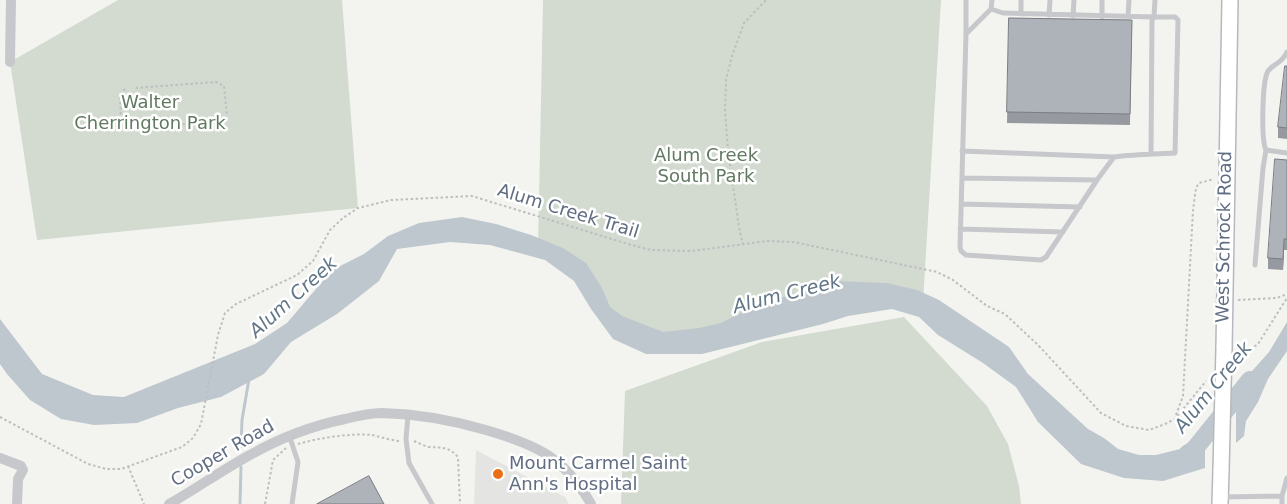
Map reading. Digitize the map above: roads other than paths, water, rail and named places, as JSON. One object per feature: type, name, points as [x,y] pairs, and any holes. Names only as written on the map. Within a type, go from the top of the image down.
[{"type":"main road","name":"West Schrock Road","points":[[1220,500],[1230,0]]},
{"type":"street","points":[[10,62],[11,0]]},
{"type":"street","name":"Cooper Road","points":[[169,504],[249,455],[289,435],[321,424],[356,416],[381,413],[460,422],[516,438],[539,450],[561,465],[578,483],[590,504]]},
{"type":"street","points":[[0,458],[21,466],[22,470],[18,480],[17,504]]},
{"type":"lane","points":[[966,0],[961,251],[966,255],[1036,261],[1046,257],[1114,156]]},
{"type":"lane","points":[[966,34],[991,9],[992,0]]},
{"type":"lane","points":[[1021,0],[1021,14]]},
{"type":"lane","points":[[1049,15],[1050,0]]},
{"type":"lane","points":[[1073,16],[1074,0]]},
{"type":"lane","points":[[1102,0],[1102,16]]},
{"type":"lane","points":[[1128,0],[1128,17]]},
{"type":"lane","points":[[1151,154],[1152,20],[1154,17],[1155,0]]},
{"type":"lane","points":[[962,151],[1114,156],[1175,153],[1178,20],[1175,17],[1021,14],[1003,13],[991,9]]},
{"type":"lane","points":[[1255,265],[1266,150],[1264,145],[1263,116],[1266,78],[1268,70],[1285,61],[1287,52]]},
{"type":"lane","points":[[1266,150],[1287,153]]},
{"type":"lane","points":[[962,178],[1097,180]]},
{"type":"lane","points":[[961,204],[1080,207]]},
{"type":"lane","points":[[960,230],[1063,232]]},
{"type":"lane","points":[[408,415],[406,441],[409,463],[432,504]]},
{"type":"lane","points":[[289,435],[298,462],[292,504]]},
{"type":"lane","points":[[1282,504],[1282,496],[1287,478]]},
{"type":"lane","points":[[1220,500],[1282,496]]},
{"type":"waterway","points":[[241,447],[242,420],[249,379]]},
{"type":"waterway","name":"Alum Creek","points":[[1188,453],[1193,451],[1250,380]]},
{"type":"waterway","points":[[240,504],[241,467]]},
{"type":"place","name":"Mount Carmel Saint Ann's Hospital","points":[[498,474]]},
{"type":"park label","name":"Walter Cherrington Park","points":[[150,113]]},
{"type":"park label","name":"Alum Creek South Park","points":[[706,166]]}]
